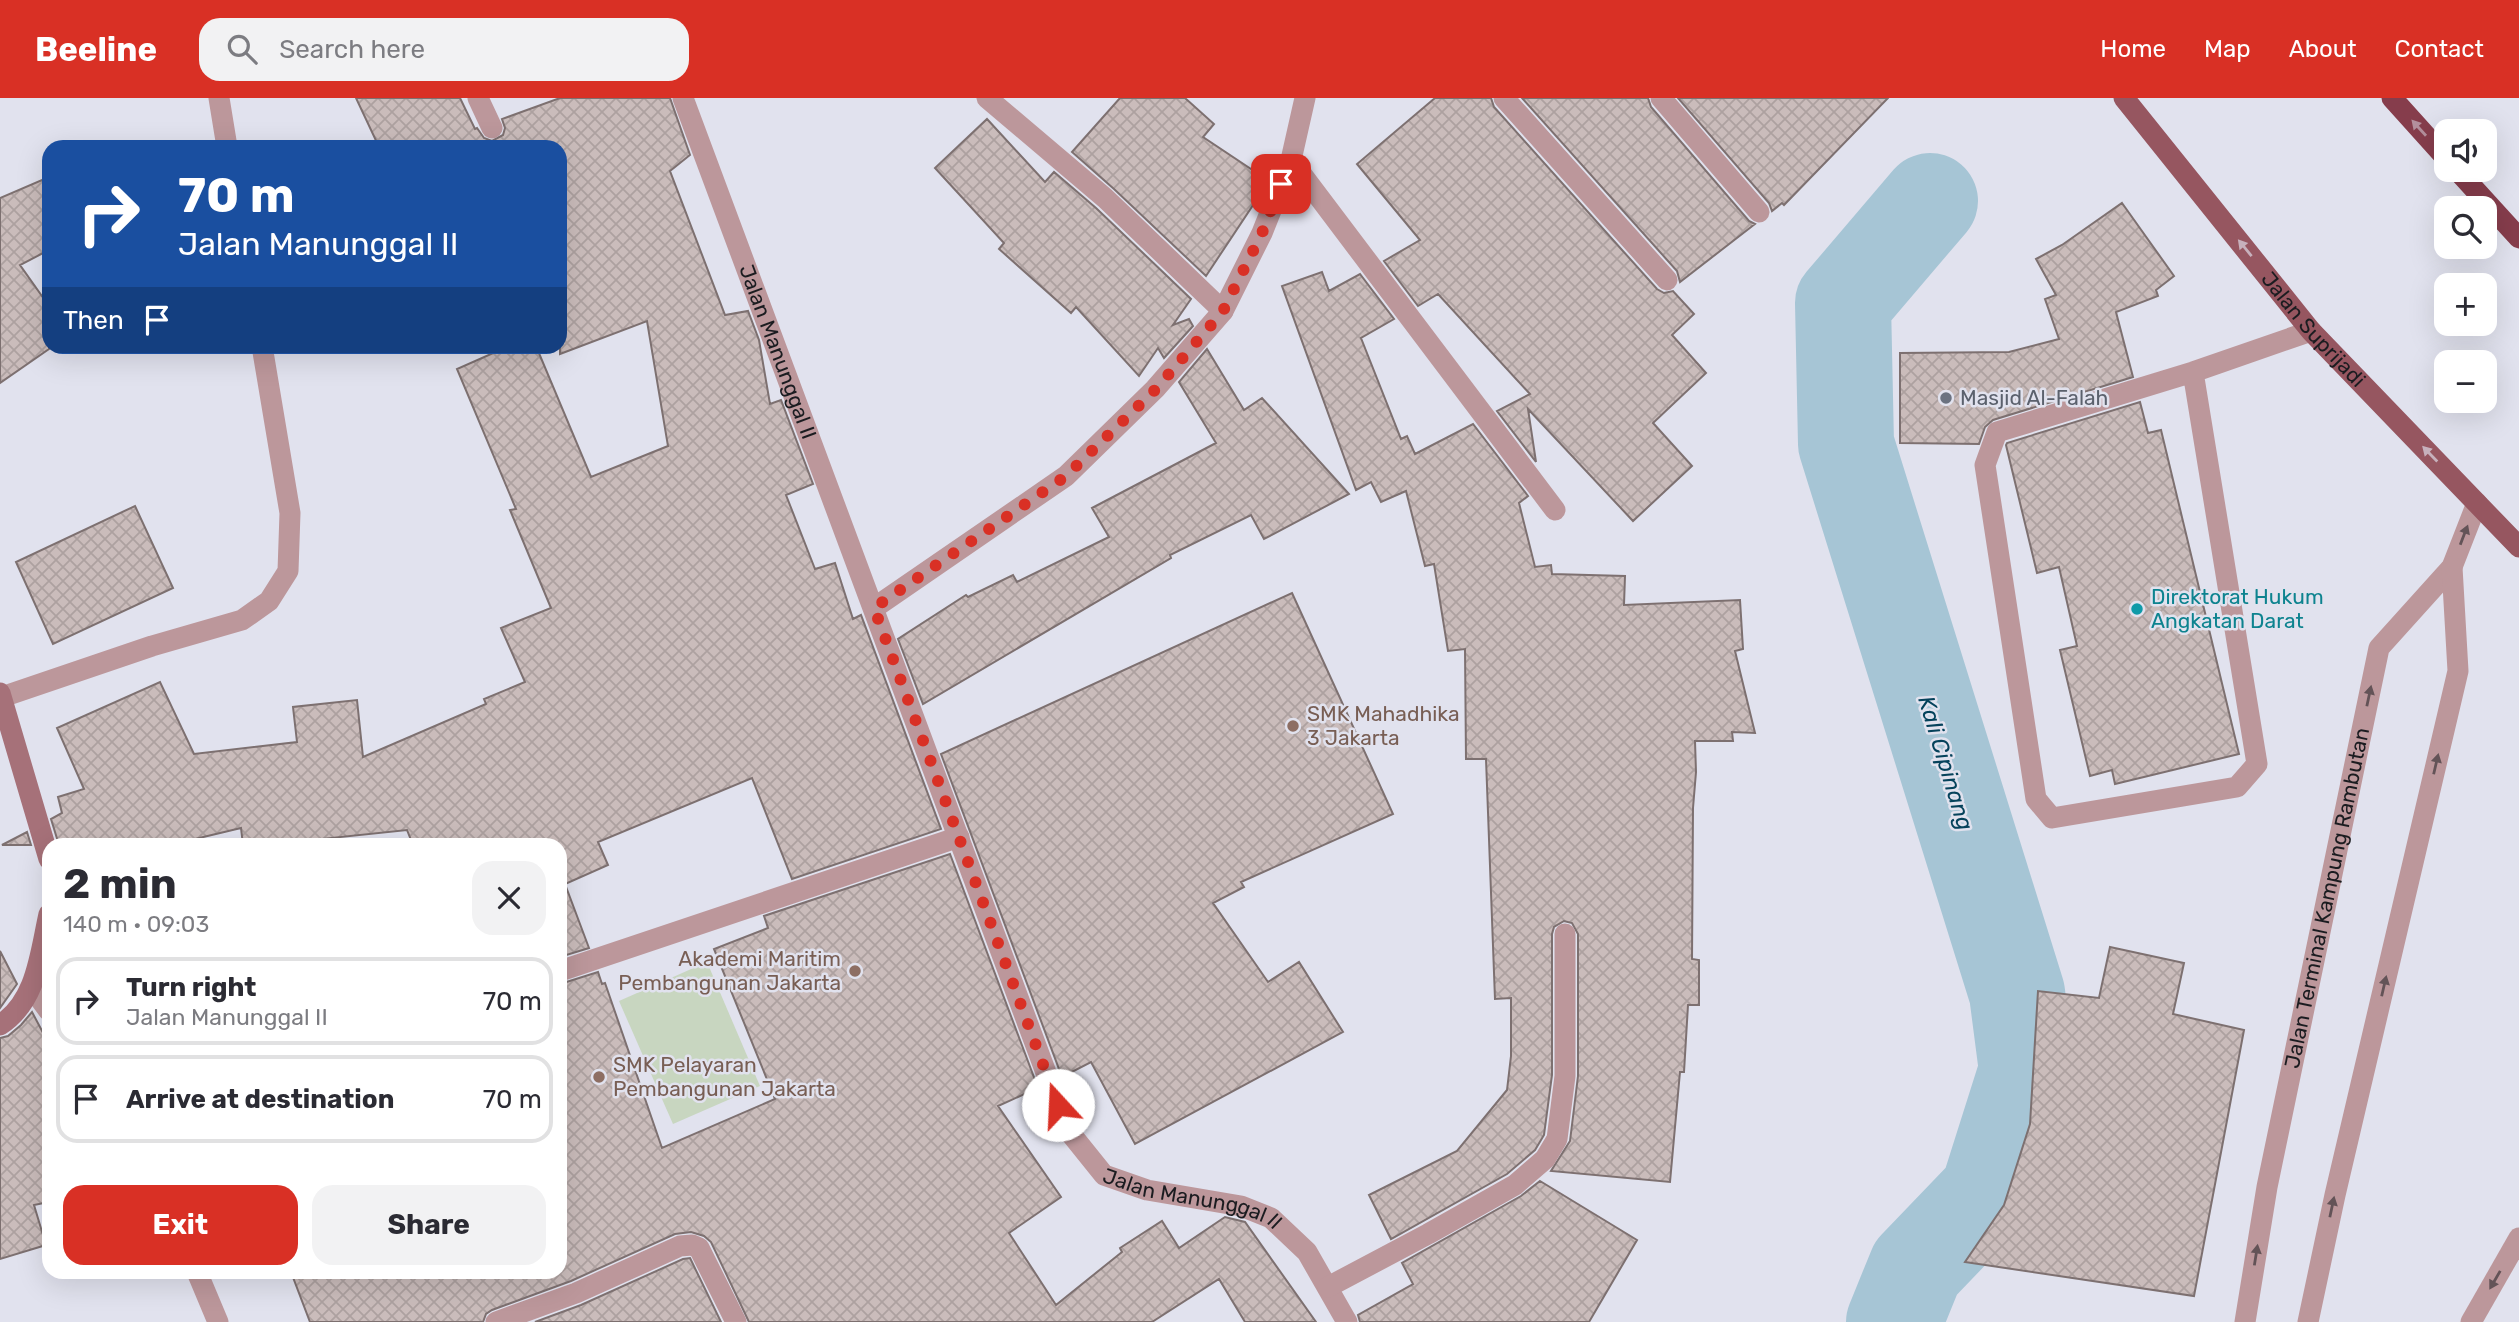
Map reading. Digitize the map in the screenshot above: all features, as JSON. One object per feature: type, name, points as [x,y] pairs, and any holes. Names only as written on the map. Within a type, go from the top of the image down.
[{"type":"highway","points":[[2392,98],[2434,145]]},
{"type":"highway","points":[[2468,182],[2519,238]]},
{"type":"main road","name":"Jalan Suprijadi","points":[[2124,98],[2311,331],[2519,547]]},
{"type":"street","points":[[219,98],[226,140]]},
{"type":"street","points":[[478,98],[492,128]]},
{"type":"street","name":"Jalan Manunggal II","points":[[683,98],[1067,1129],[1104,1175],[1147,1190],[1241,1206],[1271,1218],[1307,1252],[1347,1322]]},
{"type":"street","points":[[987,98],[1105,198],[1223,311]]},
{"type":"street","points":[[874,608],[1066,476],[1156,389],[1223,311],[1262,233],[1291,160],[1305,98]]},
{"type":"street","points":[[1504,98],[1667,280]]},
{"type":"street","points":[[1661,98],[1759,212]]},
{"type":"street","points":[[1291,160],[1555,510]]},
{"type":"street","points":[[2193,372],[2257,765],[2237,787],[2052,818],[2036,799],[1985,465],[1997,432],[2193,372],[2311,331]]},
{"type":"street","points":[[43,838],[1,695],[242,620],[269,601],[288,571],[290,513],[263,354]]},
{"type":"street","name":"Jalan Terminal Kampung Rambutan","points":[[2245,1322],[2267,1187],[2379,648],[2452,567],[2477,503]]},
{"type":"street","points":[[2308,1322],[2335,1195],[2458,671],[2452,567]]},
{"type":"street","points":[[567,969],[959,837]]},
{"type":"street","points":[[1328,1287],[1515,1185],[1545,1159],[1556,1139],[1565,1076],[1565,934]]},
{"type":"street","points":[[0,1025],[13,1016],[32,988],[42,944]]},
{"type":"street","points":[[32,988],[42,1001]]},
{"type":"street","points":[[2471,1322],[2519,1238]]},
{"type":"street","points":[[496,1322],[576,1293],[680,1246],[692,1245],[699,1248],[736,1322]]},
{"type":"street","points":[[200,1279],[218,1322]]},
{"type":"green space","points":[[707,962],[760,1086],[673,1124],[619,1001]]},
{"type":"building","points":[[356,98],[460,98],[475,129],[489,140],[376,140]]},
{"type":"building","points":[[560,98],[670,98],[690,155],[670,171],[725,315],[748,311],[759,340],[770,404],[781,400],[813,484],[786,495],[815,569],[835,563],[853,619],[861,615],[941,829],[792,879],[752,778],[598,842],[608,865],[567,883],[567,838],[410,838],[407,830],[331,838],[242,838],[241,828],[199,838],[57,838],[51,819],[62,813],[58,797],[84,789],[57,728],[160,682],[194,754],[297,742],[293,707],[357,700],[363,757],[486,704],[484,699],[525,682],[501,628],[551,608],[510,510],[516,509],[457,369],[491,354],[539,354],[591,477],[668,446],[647,321],[567,351],[567,140],[494,140],[503,135],[505,128],[502,119]]},
{"type":"building","points":[[1120,98],[1185,98],[1214,124],[1203,137],[1269,181],[1206,276],[1072,152]]},
{"type":"building","points":[[1435,98],[1491,98],[1494,107],[1657,289],[1664,293],[1673,291],[1694,314],[1672,335],[1706,373],[1653,423],[1692,466],[1633,521],[1528,409],[1536,462],[1497,411],[1530,394],[1438,294],[1418,306],[1384,261],[1420,240],[1357,164]]},
{"type":"building","points":[[1522,98],[1648,98],[1651,107],[1749,221],[1755,224],[1680,282],[1677,271]]},
{"type":"building","points":[[1678,98],[1888,98],[1784,205],[1782,203],[1772,211],[1769,203]]},
{"type":"building","points":[[987,119],[1045,182],[1054,172],[1096,208],[1191,299],[1173,325],[1189,319],[1193,326],[1164,358],[1158,348],[1139,376],[1076,307],[1071,313],[999,249],[1004,243],[935,168]]},
{"type":"building","points":[[42,180],[42,254],[20,265],[42,296],[42,354],[0,383],[0,198]]},
{"type":"building","points":[[2122,203],[2174,276],[2156,290],[2158,296],[2116,312],[2133,377],[1993,420],[1985,427],[1979,444],[1900,443],[1900,353],[2009,352],[2059,339],[2045,299],[2056,295],[2036,259],[2062,245]]},
{"type":"building","points":[[1322,272],[1329,291],[1360,274],[1394,319],[1361,338],[1401,439],[1407,436],[1415,454],[1473,424],[1528,496],[1519,503],[1535,567],[1551,565],[1552,574],[1625,576],[1624,605],[1740,600],[1743,649],[1735,651],[1755,733],[1732,732],[1733,741],[1695,741],[1692,959],[1699,960],[1699,1005],[1688,1005],[1684,1072],[1680,1072],[1670,1182],[1551,1171],[1570,1141],[1578,1076],[1578,934],[1572,923],[1564,921],[1554,927],[1552,934],[1552,1075],[1544,1135],[1535,1150],[1507,1174],[1391,1239],[1369,1195],[1457,1151],[1507,1090],[1511,1056],[1511,998],[1495,999],[1486,759],[1466,759],[1465,649],[1448,651],[1434,564],[1425,566],[1406,491],[1381,502],[1371,482],[1356,490],[1282,286]]},
{"type":"building","points":[[1207,349],[1244,410],[1262,398],[1349,494],[1264,539],[1251,515],[1170,555],[1171,558],[923,704],[898,639],[966,595],[968,597],[1013,575],[1017,582],[1109,537],[1092,508],[1216,443],[1179,382]]},
{"type":"building","name":"Direktorat Hukum Angkatan Darat","points":[[2140,402],[2148,433],[2161,430],[2239,754],[2115,784],[2112,770],[2090,776],[2060,650],[2077,646],[2059,567],[2037,573],[2006,445]]},
{"type":"building","points":[[135,506],[173,588],[53,644],[16,562]]},
{"type":"building","points":[[1292,593],[1393,814],[1241,882],[1244,887],[1213,903],[1268,982],[1299,962],[1343,1032],[1135,1144],[1091,1062],[1062,1077],[941,754]]},
{"type":"building","points":[[27,832],[31,845],[2,845]]},
{"type":"building","points":[[950,854],[1038,1088],[998,1106],[1061,1197],[1009,1233],[1056,1305],[1122,1252],[1120,1248],[1162,1221],[1179,1248],[1225,1217],[1245,1222],[1316,1322],[1245,1322],[1219,1279],[1152,1322],[749,1322],[711,1242],[704,1236],[691,1232],[675,1234],[571,1281],[492,1310],[486,1314],[483,1322],[310,1322],[294,1279],[567,1279],[567,982],[598,972],[602,984],[605,983],[662,1148],[775,1099],[714,949],[768,928],[764,916]]},
{"type":"building","points":[[567,889],[589,948],[567,955]]},
{"type":"building","points":[[2110,947],[2184,963],[2173,1014],[2244,1030],[2194,1296],[1965,1262],[2004,1205],[2030,1124],[2038,991],[2099,998]]},
{"type":"building","points":[[0,951],[17,984],[0,1008]]},
{"type":"building","points":[[32,1012],[42,1031],[42,1203],[34,1205],[42,1232],[42,1246],[0,1259],[0,1038],[8,1036]]},
{"type":"building","points":[[1540,1181],[1637,1240],[1589,1322],[1360,1322],[1358,1315],[1413,1284],[1402,1263],[1521,1196]]},
{"type":"building","points":[[690,1258],[721,1322],[535,1322],[581,1305]]},
{"type":"waterway","name":"Kali Cipinang","points":[[1894,1322],[1916,1268],[1988,1193],[2027,1070],[2017,993],[1846,444],[1843,303],[1930,201]]},
{"type":"place","name":"Masjid Al-Falah","points":[[1946,398]]},
{"type":"place","name":"Direktorat Hukum Angkatan Darat","points":[[2137,609]]},
{"type":"place","name":"SMK Mahadhika 3 Jakarta","points":[[1293,726]]},
{"type":"place","name":"Akademi Maritim Pembangunan Jakarta","points":[[855,971]]},
{"type":"place","name":"SMK Pelayaran Pembangunan Jakarta","points":[[599,1077]]},
{"type":"route","points":[[1058,1105],[874,608],[1066,476],[1156,389],[1223,311],[1262,233],[1281,184]]}]
